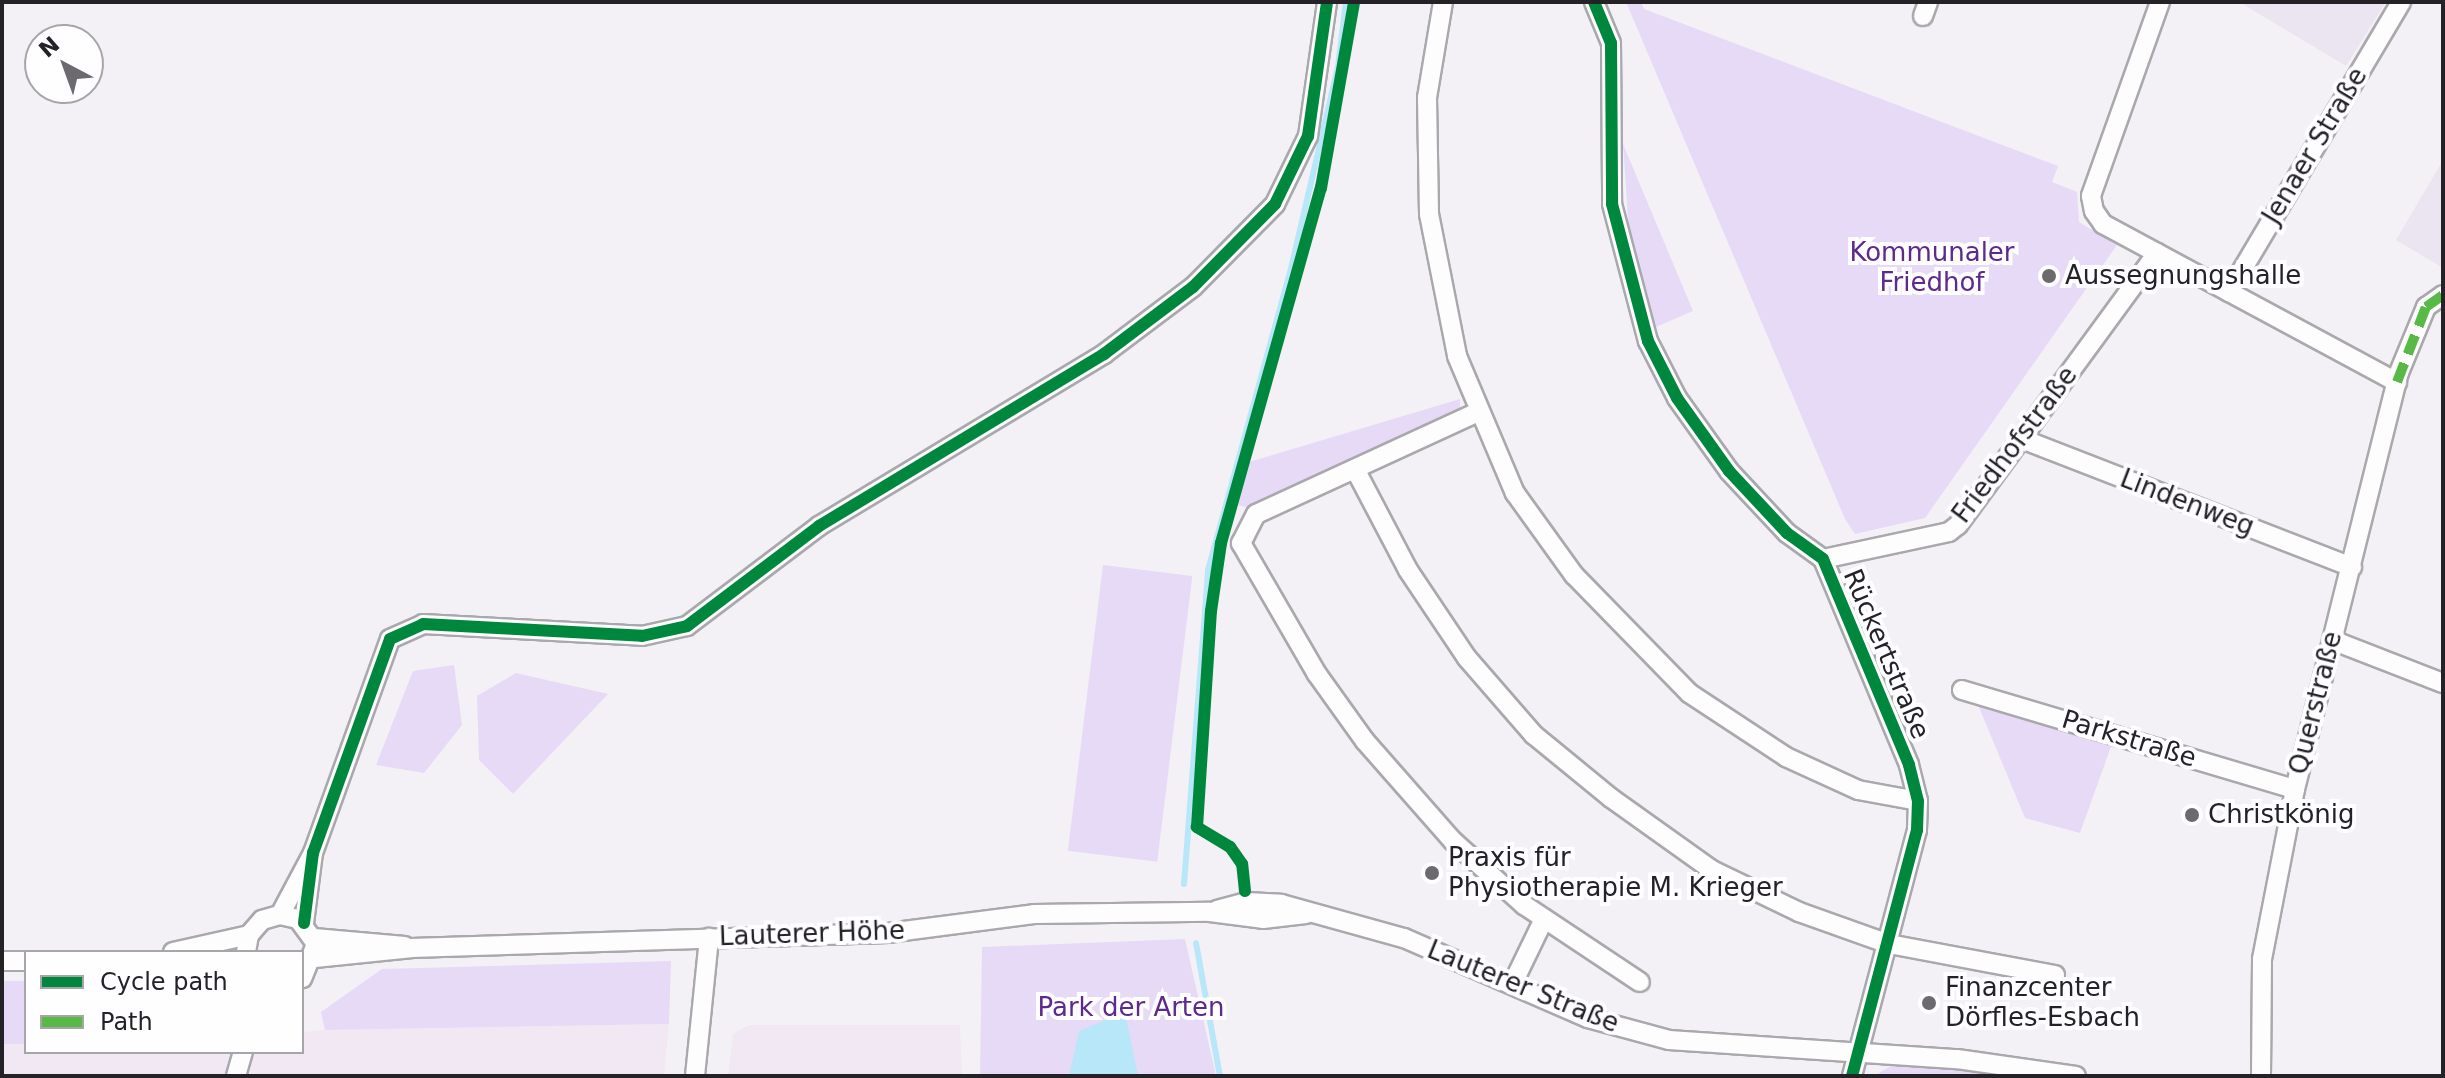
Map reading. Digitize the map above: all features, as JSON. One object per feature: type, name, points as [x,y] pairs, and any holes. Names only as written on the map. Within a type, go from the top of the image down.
[{"type":"street","points":[[189,950],[247,943],[262,920],[280,915],[313,853],[381,651],[406,628],[642,636],[687,626],[808,533],[1104,354],[1193,287],[1275,204],[1300,158],[1314,106],[1327,2]]},
{"type":"street","points":[[1443,2],[1427,98],[1429,214],[1457,356],[1478,412],[1515,493],[1547,540],[1628,637],[1689,693],[1786,757],[1858,790],[1918,801]]},
{"type":"street","name":"Rückertstraße","points":[[1594,2],[1613,66],[1607,162],[1612,204],[1648,341],[1677,398],[1729,471],[1787,533],[1823,559],[1909,765],[1918,801],[1889,944],[1852,1076]]},
{"type":"street","points":[[2160,2],[2091,196],[2103,224],[2397,382]]},
{"type":"street","name":"Jenaer Straße","points":[[2229,292],[2401,2]]},
{"type":"street","name":"Friedhofstraße","points":[[1823,559],[1949,532],[2022,439],[2157,253]]},
{"type":"street","name":"Querstraße","points":[[2261,1076],[2262,959],[2295,789],[2397,382],[2426,307],[2443,295]]},
{"type":"street","points":[[1478,412],[1256,514],[1241,543],[1317,674],[1365,741],[1453,841],[1544,919],[1640,982]]},
{"type":"street","name":"Lindenweg","points":[[2022,439],[2352,567]]},
{"type":"street","points":[[1355,469],[1408,570],[1467,658],[1534,735],[1712,870],[1799,912],[1889,944],[2055,975]]},
{"type":"street","points":[[2332,640],[2443,683]]},
{"type":"street","name":"Parkstraße","points":[[1962,690],[2295,789]]},
{"type":"street","points":[[304,975],[315,958],[309,930],[313,853]]},
{"type":"street","name":"Lauterer Höhe","points":[[315,958],[366,957],[412,948],[917,931],[1034,914],[1210,912]]},
{"type":"street","name":"Lauterer Straße","points":[[1210,912],[1263,919],[1306,914],[1404,938],[1588,1018],[1669,1040],[1860,1052],[2076,1076]]},
{"type":"street","name":"Lauterer Höhe","points":[[280,915],[309,930],[412,948]]},
{"type":"street","points":[[1513,983],[1544,919]]},
{"type":"street","points":[[695,1076],[709,938]]},
{"type":"street","points":[[2,961],[24,961]]},
{"type":"street","points":[[236,1076],[244,1054]]},
{"type":"shaded area","points":[[2239,2],[2386,2],[2346,66]]},
{"type":"shaded area","points":[[2443,160],[2443,268],[2396,240]]},
{"type":"shaded area","points":[[669,1024],[664,1076],[2,1076],[2,1044],[24,1043],[24,1054],[304,1054],[304,1032]]},
{"type":"shaded area","points":[[749,1025],[960,1025],[962,1076],[728,1076],[733,1034]]},
{"type":"green space","name":"Kommunaler Friedhof","points":[[1626,2],[1641,2],[1644,9],[2058,166],[2052,182],[2077,192],[2079,222],[2117,245],[1925,518],[1855,534],[1845,519]]},
{"type":"green space","points":[[1623,144],[1693,311],[1656,327],[1629,233]]},
{"type":"green space","points":[[1460,399],[1460,411],[1250,508],[1237,505],[1249,462]]},
{"type":"green space","points":[[1103,565],[1192,576],[1157,862],[1068,851]]},
{"type":"green space","points":[[454,665],[462,725],[424,773],[376,765],[413,671]]},
{"type":"green space","points":[[516,673],[608,694],[513,794],[479,760],[477,696]]},
{"type":"green space","points":[[1976,700],[2113,741],[2080,833],[2025,818]]},
{"type":"green space","name":"Park der Arten","points":[[1185,939],[1216,1076],[980,1076],[982,947]]},
{"type":"green space","points":[[671,961],[669,1024],[325,1030],[321,1012],[382,969]]},
{"type":"green space","points":[[2,981],[24,981],[24,1044],[2,1044]]},
{"type":"green space","points":[[1896,1063],[2007,1076],[1874,1076]]},
{"type":"water","points":[[1125,1012],[1138,1076],[1069,1076],[1079,1031]]},
{"type":"waterway","points":[[1184,884],[1208,570],[1290,273],[1338,67],[1346,2]]},
{"type":"waterway","points":[[1196,943],[1220,1076]]},
{"type":"marked path","points":[[2397,382],[2426,307],[2443,295]]},
{"type":"cycle path","points":[[304,923],[313,853],[390,639],[423,624],[642,636],[687,626],[819,526],[1104,354],[1193,287],[1275,204],[1308,136],[1327,2]]},
{"type":"cycle path","points":[[1245,891],[1242,864],[1230,847],[1197,827],[1211,611],[1221,543],[1321,188],[1354,2]]},
{"type":"cycle path","points":[[1594,2],[1611,43],[1612,204],[1648,341],[1677,398],[1729,471],[1787,533],[1823,559],[1909,765],[1918,801],[1917,830],[1852,1076]]},
{"type":"place","name":"Aussegnungshalle","points":[[2049,276]]},
{"type":"place","name":"Christkönig","points":[[2192,815]]},
{"type":"place","name":"Praxis für Physiotherapie M. Krieger","points":[[1432,873]]},
{"type":"place","name":"Finanzcenter Dörfles-Esbach","points":[[1929,1003]]}]
